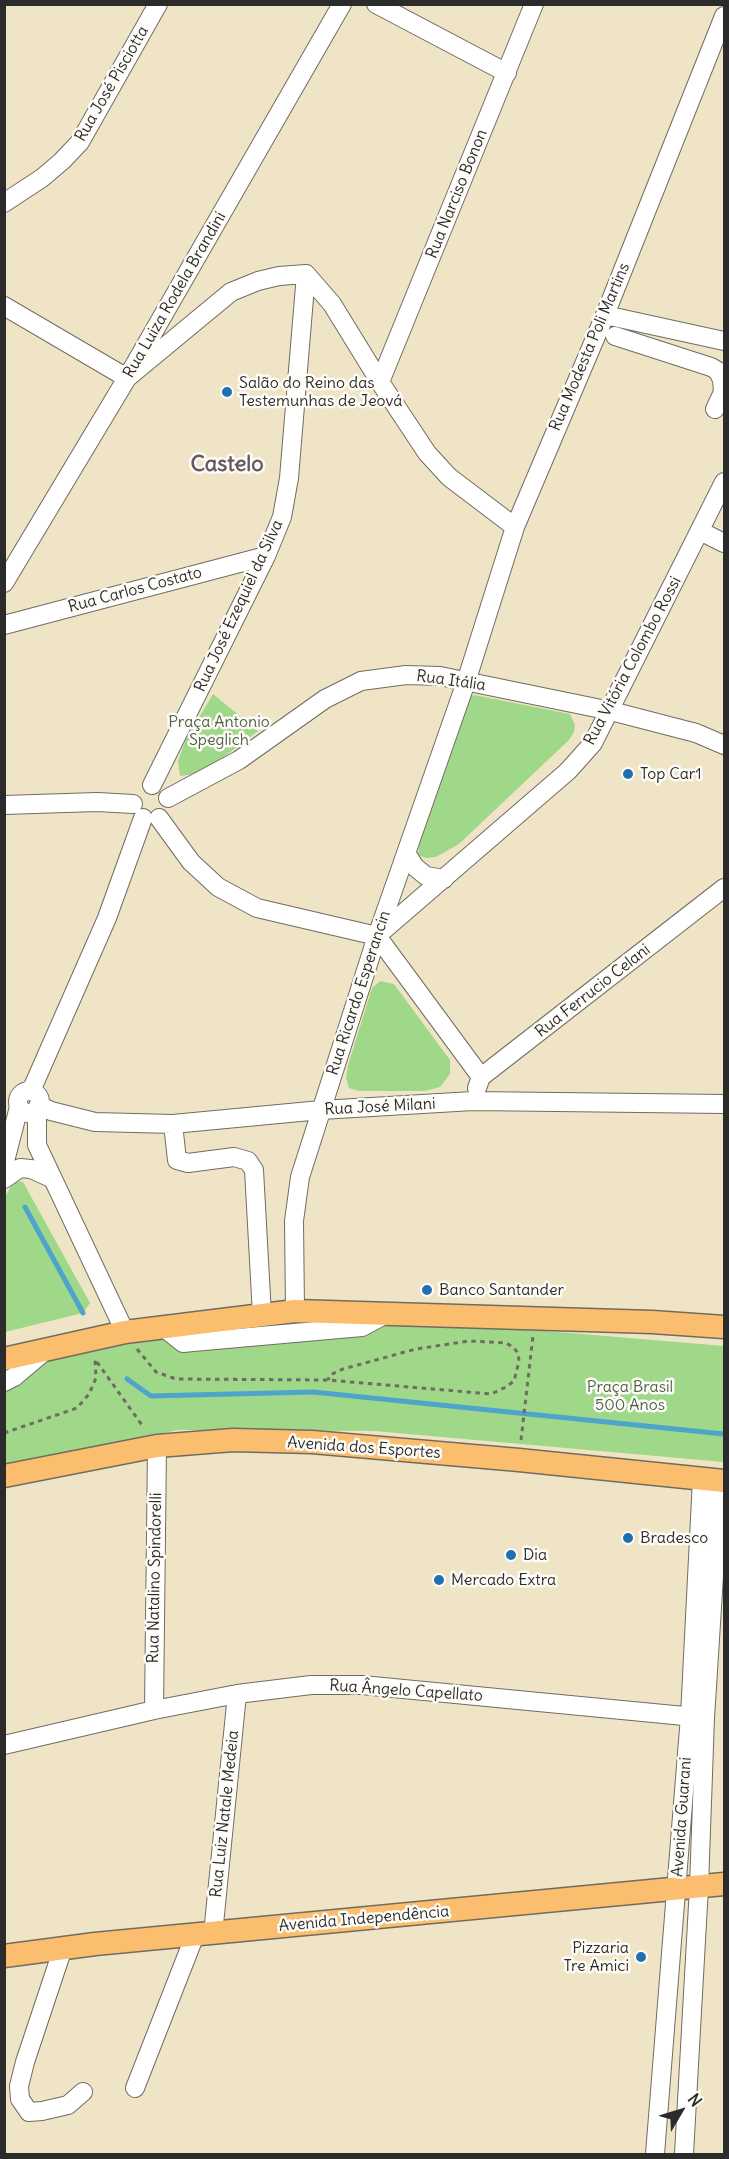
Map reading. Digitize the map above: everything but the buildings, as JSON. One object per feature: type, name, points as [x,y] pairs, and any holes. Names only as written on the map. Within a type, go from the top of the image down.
[{"type":"main road","points":[[4,1359],[125,1332],[295,1311],[652,1322],[724,1327]]},
{"type":"main road","name":"Avenida dos Esportes","points":[[4,1476],[157,1446],[233,1440],[312,1443],[519,1460],[716,1480]]},
{"type":"main road","name":"Avenida Independência","points":[[4,1956],[63,1948],[724,1884]]},
{"type":"street","name":"Rua José Pisciotta","points":[[4,203],[42,178],[80,142],[158,4]]},
{"type":"street","name":"Rua Luiza Rodela Brandini","points":[[4,584],[127,378],[342,4]]},
{"type":"street","points":[[376,4],[507,73]]},
{"type":"street","name":"Rua Narciso Bonon","points":[[380,382],[534,4]]},
{"type":"street","name":"Rua Modesta Poli Martins","points":[[466,682],[515,527],[604,315],[724,16]]},
{"type":"street","points":[[4,306],[127,378],[231,292],[258,281],[279,276],[306,274],[332,304],[427,453],[449,477],[515,527]]},
{"type":"street","name":"Rua José Ezequiel da Silva","points":[[152,784],[266,556],[282,517],[290,478],[306,274]]},
{"type":"street","points":[[604,315],[724,341]]},
{"type":"street","points":[[615,336],[711,366],[718,371],[723,379],[723,392],[716,409]]},
{"type":"street","name":"Rua Vitória Colombo Rossi","points":[[377,936],[568,771],[593,743],[724,482]]},
{"type":"street","points":[[700,531],[724,543]]},
{"type":"street","name":"Rua Carlos Costato","points":[[4,625],[266,556]]},
{"type":"street","name":"Rua Itália","points":[[168,798],[238,760],[325,699],[361,681],[406,675],[440,676],[611,711],[696,733],[724,745]]},
{"type":"street","name":"Rua Ricardo Esperancin","points":[[295,1311],[294,1221],[300,1177],[377,936],[466,682]]},
{"type":"street","points":[[4,806],[98,802],[145,813],[167,809],[168,798],[162,789],[152,784],[136,792],[145,813],[218,887],[257,908],[377,936],[482,1077]]},
{"type":"street","points":[[4,1165],[25,1100],[107,918],[145,813]]},
{"type":"street","points":[[406,854],[415,867],[426,876],[444,879]]},
{"type":"street","name":"Rua Ferrucio Celani","points":[[472,1101],[482,1077],[724,888]]},
{"type":"street","points":[[25,1100],[37,1145],[51,1178],[125,1332]]},
{"type":"street","name":"Rua José Milani","points":[[25,1100],[51,1111],[96,1122],[173,1124],[321,1110],[472,1101],[724,1104]]},
{"type":"street","points":[[173,1124],[177,1160],[188,1163],[234,1156],[248,1161],[254,1170],[262,1315]]},
{"type":"street","points":[[4,1179],[21,1168],[31,1169],[51,1178]]},
{"type":"street","points":[[163,1327],[183,1343],[362,1326],[388,1313]]},
{"type":"street","points":[[4,1382],[14,1377],[47,1348]]},
{"type":"street","name":"Rua Natalino Spindorelli","points":[[154,1710],[157,1446]]},
{"type":"street","name":"Avenida Guarani","points":[[684,2154],[688,1888],[697,1717],[716,1480]]},
{"type":"street","name":"Rua Ângelo Capellato","points":[[4,1745],[154,1710],[237,1694],[311,1685],[362,1685],[697,1717]]},
{"type":"street","name":"Rua Luiz Natale Medeia","points":[[135,2088],[204,1935],[237,1694]]},
{"type":"street","name":"Avenida Guarani","points":[[655,2154],[688,1888]]},
{"type":"street","points":[[63,1948],[25,2062],[19,2086],[20,2099],[29,2112],[42,2111],[68,2105],[83,2092]]},
{"type":"path","points":[[520,1445],[535,1318]]},
{"type":"path","points":[[125,1332],[156,1372],[176,1379],[328,1380],[491,1394],[506,1387],[514,1380],[519,1361],[518,1353],[506,1343],[486,1340],[469,1341],[416,1349],[343,1369],[330,1375],[328,1380]]},
{"type":"path","points":[[86,1340],[96,1361],[157,1446]]},
{"type":"path","points":[[4,1433],[77,1408],[90,1394],[96,1378],[96,1361]]},
{"type":"green space","name":"Praça Antonio Speglich","points":[[213,694],[258,731],[225,756],[195,774],[180,776],[178,761],[186,739]]},
{"type":"green space","points":[[474,695],[570,714],[575,725],[574,732],[569,740],[459,844],[436,857],[426,858],[418,855],[420,838],[466,697]]},
{"type":"green space","points":[[380,981],[394,984],[450,1060],[450,1074],[440,1087],[425,1091],[359,1091],[349,1088],[346,1078],[348,1065],[372,988]]},
{"type":"green space","points":[[14,1181],[23,1182],[90,1303],[83,1313],[5,1332],[5,1197]]},
{"type":"green space","name":"Praça Brasil 500 Anos","points":[[393,1318],[724,1346],[724,1462],[374,1431],[178,1430],[5,1466],[5,1365],[128,1341]]},
{"type":"waterway","points":[[25,1207],[83,1313]]},
{"type":"waterway","points":[[127,1379],[151,1396],[313,1392],[724,1434]]},
{"type":"place","name":"Salão do Reino das Testemunhas de Jeová","points":[[227,392]]},
{"type":"place","name":"Top Car1","points":[[628,774]]},
{"type":"place","name":"Banco Santander","points":[[427,1290]]},
{"type":"place","name":"Bradesco","points":[[628,1538]]},
{"type":"place","name":"Dia","points":[[511,1555]]},
{"type":"place","name":"Mercado Extra","points":[[439,1580]]},
{"type":"place","name":"Pizzaria Tre Amici","points":[[641,1957]]},
{"type":"district","name":"Castelo","points":[[227,465]]}]
